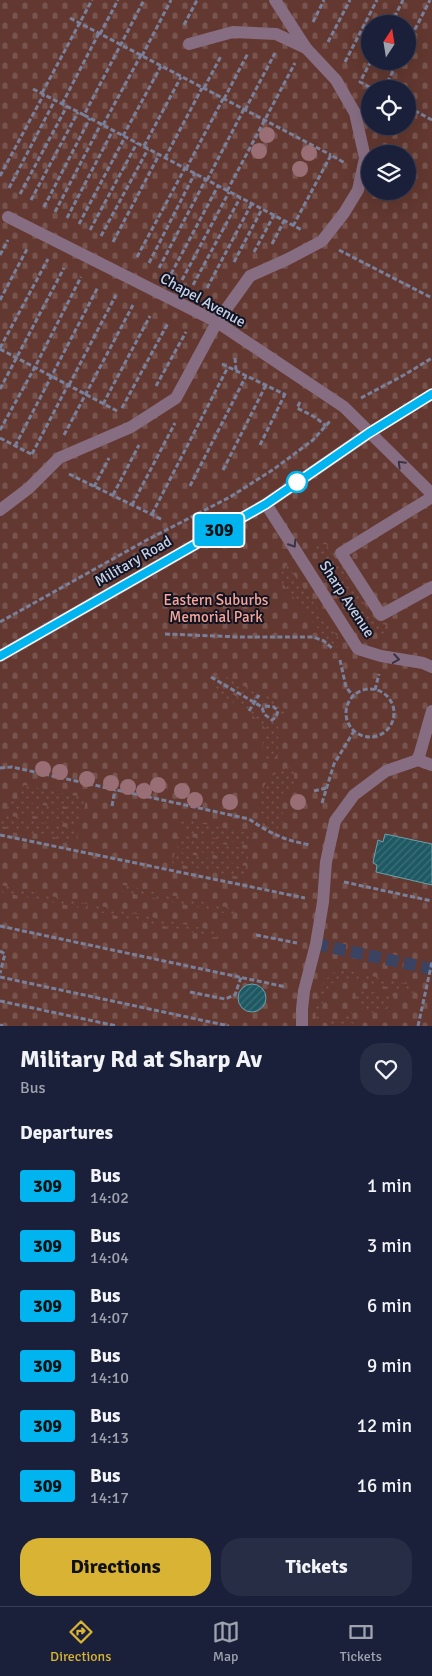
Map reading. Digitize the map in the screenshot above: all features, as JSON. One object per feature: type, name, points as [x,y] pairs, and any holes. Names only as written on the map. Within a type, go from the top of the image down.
[{"type":"street","points":[[275,0],[302,53]]},
{"type":"street","points":[[0,510],[28,488],[59,458],[131,427],[176,398],[217,322],[250,276],[322,241],[344,213],[358,190],[365,158],[355,113],[336,80],[276,34],[233,32],[189,44]]},
{"type":"street","name":"Chapel Avenue","points":[[8,217],[217,322],[344,406],[432,496]]},
{"type":"street","name":"Military Road","points":[[0,656],[266,504],[369,433],[432,394]]},
{"type":"street","points":[[432,496],[341,553],[380,615],[432,587]]},
{"type":"street","name":"Sharp Avenue","points":[[266,504],[358,649],[381,656],[423,663],[432,667]]},
{"type":"street","points":[[418,760],[432,711]]},
{"type":"street","points":[[302,1026],[304,991],[316,947],[323,902],[324,878],[335,821],[354,795],[386,771],[418,760],[432,765]]},
{"type":"path","points":[[0,176],[92,0]]},
{"type":"path","points":[[62,104],[118,0]]},
{"type":"path","points":[[84,115],[144,0]]},
{"type":"path","points":[[55,212],[171,0]]},
{"type":"path","points":[[182,29],[198,0]]},
{"type":"path","points":[[312,23],[324,0]]},
{"type":"path","points":[[328,42],[350,0]]},
{"type":"path","points":[[345,62],[377,0]]},
{"type":"path","points":[[395,15],[403,0]]},
{"type":"path","points":[[416,27],[430,0]]},
{"type":"path","points":[[70,18],[348,164]]},
{"type":"path","points":[[137,256],[251,47]]},
{"type":"path","points":[[165,158],[224,49]]},
{"type":"path","points":[[159,268],[276,50]]},
{"type":"path","points":[[182,280],[302,53]]},
{"type":"path","points":[[78,224],[161,66]]},
{"type":"path","points":[[144,146],[181,77]]},
{"type":"path","points":[[33,89],[303,231]]},
{"type":"path","points":[[9,188],[55,100]]},
{"type":"path","points":[[20,194],[67,106]]},
{"type":"path","points":[[416,111],[432,120]]},
{"type":"path","points":[[32,200],[78,112]]},
{"type":"path","points":[[44,207],[90,118]]},
{"type":"path","points":[[67,218],[113,130]]},
{"type":"path","points":[[90,230],[137,143]]},
{"type":"path","points":[[101,236],[148,149]]},
{"type":"path","points":[[113,242],[159,155]]},
{"type":"path","points":[[293,226],[330,155]]},
{"type":"path","points":[[149,262],[195,174]]},
{"type":"path","points":[[171,274],[218,186]]},
{"type":"path","points":[[193,285],[240,198]]},
{"type":"path","points":[[207,288],[252,203]]},
{"type":"path","points":[[232,266],[262,209]]},
{"type":"path","points":[[252,256],[274,215]]},
{"type":"path","points":[[268,251],[284,221]]},
{"type":"path","points":[[0,255],[8,239]]},
{"type":"path","points":[[334,248],[432,298]]},
{"type":"path","points":[[0,300],[27,249]]},
{"type":"path","points":[[48,259],[0,349],[126,415]]},
{"type":"path","points":[[0,389],[64,268]]},
{"type":"path","points":[[0,430],[81,277]]},
{"type":"path","points":[[15,446],[98,287]]},
{"type":"path","points":[[32,454],[116,296]]},
{"type":"path","points":[[60,441],[133,305]]},
{"type":"path","points":[[104,404],[150,316]]},
{"type":"path","points":[[120,412],[168,323]]},
{"type":"path","points":[[155,388],[186,332]]},
{"type":"path","points":[[235,355],[236,370]]},
{"type":"path","points":[[0,622],[144,541],[230,497],[274,469],[313,440],[344,406],[404,375],[432,358]]},
{"type":"path","points":[[222,364],[301,401],[297,408],[315,417],[326,426]]},
{"type":"path","points":[[152,514],[228,367]]},
{"type":"path","points":[[190,486],[246,376]]},
{"type":"path","points":[[223,470],[266,385]]},
{"type":"path","points":[[260,445],[285,394]]},
{"type":"path","points":[[132,505],[178,418]]},
{"type":"path","points":[[0,438],[38,458]]},
{"type":"path","points":[[113,496],[143,438]]},
{"type":"path","points":[[94,486],[110,456]]},
{"type":"path","points":[[69,474],[163,520]]},
{"type":"path","points":[[165,634],[314,637],[337,652],[346,687],[353,696]]},
{"type":"path","points":[[211,677],[262,708],[264,714],[272,720],[276,717],[278,711],[274,706],[262,708]]},
{"type":"path","points":[[373,689],[385,693],[392,703],[394,715],[390,727],[380,734],[368,737],[354,731],[347,722],[346,709],[353,696],[361,690],[373,689]]},
{"type":"path","points":[[249,711],[259,695]]},
{"type":"path","points":[[321,807],[334,764],[354,731]]},
{"type":"path","points":[[0,768],[12,767],[249,820],[288,841],[329,848]]},
{"type":"path","points":[[314,791],[326,788]]},
{"type":"path","points":[[112,806],[115,790]]},
{"type":"path","points":[[0,835],[323,902]]},
{"type":"path","points":[[324,878],[432,901]]},
{"type":"path","points":[[0,926],[304,991]]},
{"type":"path","points":[[256,935],[299,943]]},
{"type":"path","points":[[0,951],[6,954],[0,973]]},
{"type":"path","points":[[418,1026],[432,962]]},
{"type":"path","points":[[0,977],[229,1026]]},
{"type":"path","points":[[190,992],[225,999],[234,994],[241,977]]},
{"type":"path","points":[[0,1001],[117,1026]]},
{"type":"green space","name":"Eastern Suburbs Memorial Park","points":[[0,0],[432,0],[432,1026],[0,1026]]},
{"type":"green space","points":[[326,544],[372,616],[386,625],[383,636],[373,631],[367,624],[313,545]]},
{"type":"green space","points":[[287,565],[342,643],[336,648],[328,641],[278,578]]},
{"type":"green space","points":[[219,673],[257,693],[253,699],[216,677]]},
{"type":"green space","points":[[213,683],[251,705],[247,711],[209,688]]},
{"type":"green space","points":[[260,694],[281,702],[286,715],[278,727],[278,753],[272,762],[269,762],[263,750],[266,729],[251,714],[251,711],[253,708],[257,709],[265,718],[271,721],[276,721],[281,715],[276,707],[260,701]]},
{"type":"green space","points":[[293,766],[295,785],[284,791],[280,801],[281,811],[286,817],[274,833],[263,821],[261,814],[260,797],[262,789],[272,776]]},
{"type":"green space","points":[[24,785],[86,798],[84,811],[17,796]]},
{"type":"green space","points":[[13,799],[82,813],[79,826],[6,810]]},
{"type":"green space","points":[[2,814],[78,830],[76,842],[0,826]]},
{"type":"green space","points":[[181,819],[253,834],[250,846],[179,830]]},
{"type":"green space","points":[[178,834],[250,850],[247,862],[176,847]]},
{"type":"green space","points":[[175,851],[246,866],[244,878],[172,863]]},
{"type":"green space","points":[[119,884],[235,909],[233,915],[120,891]]},
{"type":"green space","points":[[0,885],[88,904],[85,909],[0,892]]},
{"type":"green space","points":[[91,904],[220,932],[218,938],[94,911]]},
{"type":"green space","points":[[345,970],[416,986],[414,993],[346,978],[338,980],[332,984],[324,996],[321,1026],[316,1026],[317,999],[323,983],[328,977]]},
{"type":"green space","points":[[355,988],[394,997],[383,1010],[376,1013],[370,1012],[364,1010],[359,1005]]},
{"type":"green space","points":[[350,1011],[352,1012],[352,1022],[363,1026],[334,1026],[326,1023],[325,1019],[345,1019]]},
{"type":"building","points":[[385,834],[432,844],[432,885],[376,872],[377,865],[373,863],[378,840],[383,842]]},
{"type":"building","points":[[252,984],[262,988],[266,998],[262,1008],[252,1012],[242,1008],[238,998],[242,988]]},
{"type":"tunnel","points":[[316,944],[432,969]]},
{"type":"bus line","name":"309","points":[[0,656],[266,504],[369,433],[432,394]]}]
